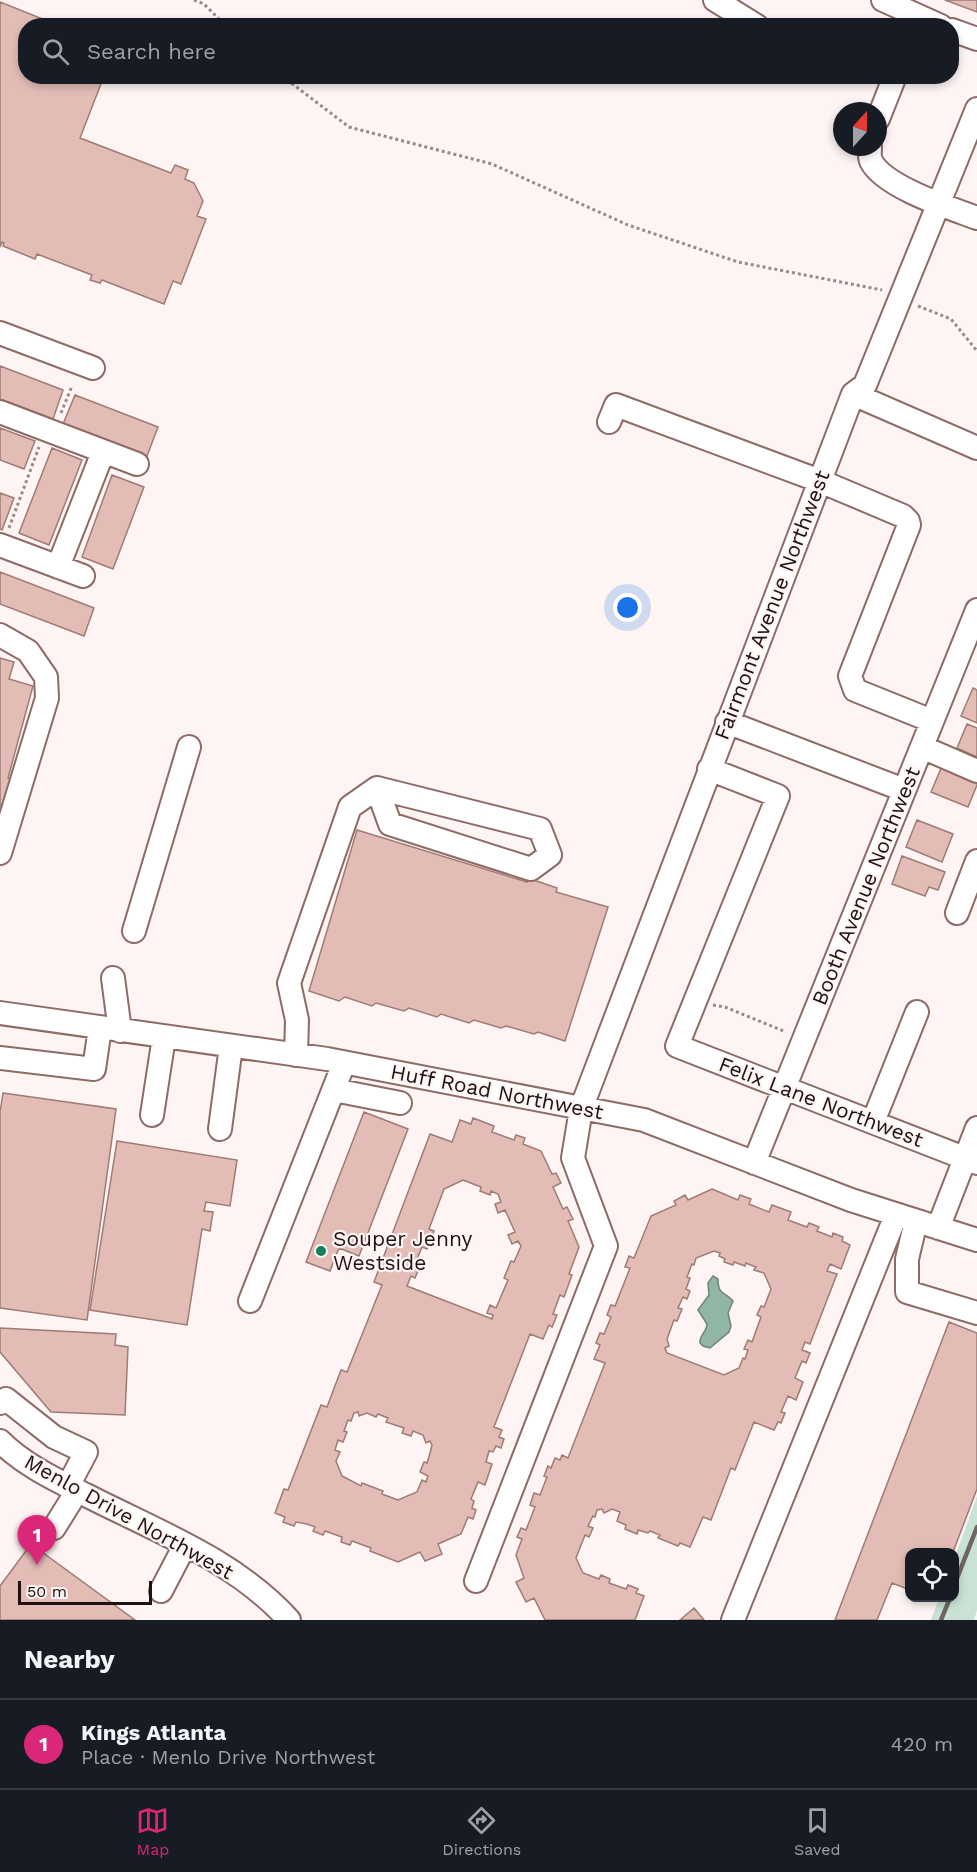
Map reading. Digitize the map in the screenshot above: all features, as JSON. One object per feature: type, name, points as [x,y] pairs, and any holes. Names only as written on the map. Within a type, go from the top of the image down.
[{"type":"street","points":[[715,0],[744,18]]},
{"type":"street","points":[[883,0],[920,14]]},
{"type":"street","points":[[959,33],[977,39]]},
{"type":"street","points":[[885,102],[892,84]]},
{"type":"street","name":"Fairmont Avenue Northwest","points":[[476,1581],[606,1246],[573,1158],[581,1109],[853,394],[866,385],[976,112]]},
{"type":"street","points":[[870,156],[878,170],[896,183],[939,204],[977,218]]},
{"type":"street","points":[[0,333],[93,368]]},
{"type":"street","points":[[853,394],[977,448]]},
{"type":"street","points":[[609,422],[616,405],[820,481],[908,520],[909,525],[850,676],[855,690],[932,721]]},
{"type":"street","points":[[0,412],[137,464]]},
{"type":"street","points":[[58,567],[103,452]]},
{"type":"street","points":[[3,540],[58,567],[83,576]]},
{"type":"street","name":"Booth Avenue Northwest","points":[[754,1163],[977,610]]},
{"type":"street","points":[[0,635],[28,651],[46,677],[47,698],[0,853]]},
{"type":"street","points":[[727,722],[904,790]]},
{"type":"street","points":[[134,931],[189,747]]},
{"type":"street","points":[[922,747],[977,771]]},
{"type":"street","name":"Felix Lane Northwest","points":[[710,769],[778,796],[677,1046],[971,1161]]},
{"type":"street","points":[[296,1055],[297,1020],[289,982],[350,807],[377,788],[540,829],[550,855],[531,868],[390,824],[377,788]]},
{"type":"street","points":[[458,846],[463,810]]},
{"type":"street","points":[[957,913],[977,861]]},
{"type":"street","points":[[0,1058],[94,1068],[110,1029],[113,978]]},
{"type":"street","points":[[873,1122],[918,1012]]},
{"type":"street","name":"Huff Road Northwest","points":[[0,1013],[345,1063],[644,1120],[851,1200],[977,1240]]},
{"type":"street","points":[[152,1115],[164,1037]]},
{"type":"street","points":[[220,1129],[231,1046]]},
{"type":"street","points":[[250,1301],[345,1063]]},
{"type":"street","points":[[334,1090],[400,1103]]},
{"type":"street","points":[[938,1228],[971,1161],[977,1128]]},
{"type":"street","points":[[906,1218],[907,1292],[977,1313]]},
{"type":"street","points":[[733,1620],[906,1218]]},
{"type":"street","points":[[0,1403],[6,1400],[54,1437],[86,1452],[54,1528]]},
{"type":"street","name":"Menlo Drive Northwest","points":[[3,1450],[221,1564],[257,1590],[284,1619]]},
{"type":"street","points":[[161,1591],[185,1545]]},
{"type":"path","points":[[194,0],[204,4],[218,18]]},
{"type":"path","points":[[293,84],[349,127],[492,164],[628,225],[738,262],[876,288],[951,319],[977,351]]},
{"type":"path","points":[[60,416],[72,386]]},
{"type":"path","points":[[3,540],[41,442]]},
{"type":"path","points":[[706,1002],[725,1007],[790,1034]]},
{"type":"shaded area","points":[[713,1276],[718,1279],[721,1291],[733,1301],[728,1313],[731,1326],[729,1332],[710,1348],[700,1343],[707,1324],[698,1310],[709,1295],[708,1283]]},
{"type":"shaded area","points":[[977,1496],[977,1610],[974,1620],[931,1620],[938,1602],[959,1602],[958,1548]]},
{"type":"building","points":[[945,0],[977,0],[977,12]]},
{"type":"building","points":[[0,2],[40,18],[18,18],[18,84],[101,84],[80,138],[171,173],[175,165],[188,170],[185,179],[194,183],[203,201],[197,216],[206,219],[181,284],[173,281],[164,304],[102,280],[100,283],[90,280],[92,275],[37,254],[35,259],[3,246],[2,242],[0,247]]},
{"type":"building","points":[[0,366],[63,390],[53,419],[0,399]]},
{"type":"building","points":[[75,395],[158,427],[147,456],[63,424]]},
{"type":"building","points":[[0,428],[35,441],[24,469],[0,460]]},
{"type":"building","points":[[52,448],[82,460],[49,545],[19,533]]},
{"type":"building","points":[[112,475],[144,487],[113,569],[82,557]]},
{"type":"building","points":[[0,493],[14,498],[2,530],[0,529]]},
{"type":"building","points":[[0,572],[94,608],[84,636],[0,604]]},
{"type":"building","points":[[0,658],[14,662],[9,679],[33,686],[8,778],[11,779],[0,821]]},
{"type":"building","points":[[973,688],[977,690],[977,723],[961,716]]},
{"type":"building","points":[[967,724],[977,728],[977,757],[957,748]]},
{"type":"building","points":[[942,766],[977,780],[968,807],[931,792]]},
{"type":"building","points":[[917,820],[953,834],[942,862],[906,847]]},
{"type":"building","points":[[357,830],[527,882],[528,878],[557,888],[556,892],[608,907],[565,1041],[538,1032],[534,1034],[506,1026],[501,1028],[474,1020],[469,1023],[441,1014],[437,1017],[409,1008],[404,1011],[376,1003],[372,1006],[345,997],[339,1001],[309,991]]},
{"type":"building","points":[[902,856],[945,872],[938,890],[929,887],[925,896],[892,884]]},
{"type":"building","points":[[3,1093],[116,1109],[87,1320],[0,1308],[0,1112]]},
{"type":"building","points":[[364,1112],[408,1129],[359,1256],[339,1248],[330,1271],[306,1262]]},
{"type":"building","points":[[473,1118],[494,1126],[492,1132],[514,1140],[516,1135],[525,1138],[523,1144],[541,1151],[552,1174],[556,1173],[561,1183],[553,1187],[563,1209],[567,1207],[573,1219],[568,1221],[579,1247],[569,1274],[572,1275],[564,1297],[560,1295],[553,1314],[557,1315],[552,1327],[549,1325],[543,1339],[530,1334],[494,1427],[502,1430],[499,1437],[504,1439],[501,1448],[496,1446],[493,1452],[489,1451],[486,1462],[492,1464],[485,1485],[478,1482],[471,1499],[474,1501],[472,1508],[476,1510],[473,1519],[468,1517],[461,1534],[438,1544],[442,1554],[425,1561],[420,1552],[398,1562],[352,1541],[350,1545],[341,1542],[342,1537],[325,1531],[323,1535],[313,1531],[315,1527],[307,1524],[296,1522],[294,1526],[283,1522],[285,1517],[275,1513],[284,1489],[288,1490],[321,1405],[327,1407],[341,1370],[347,1372],[382,1285],[374,1282],[430,1134],[452,1142],[460,1120],[471,1124]],"holes":[[[463,1180],[481,1187],[480,1191],[490,1195],[491,1191],[498,1194],[501,1202],[495,1204],[498,1213],[505,1210],[515,1232],[508,1235],[512,1244],[518,1241],[521,1246],[504,1278],[508,1280],[496,1308],[490,1305],[487,1313],[493,1315],[492,1319],[407,1286],[411,1276],[415,1278],[420,1266],[415,1264],[422,1247],[427,1249],[434,1231],[429,1229],[444,1189]],[[358,1412],[359,1416],[367,1413],[376,1417],[378,1414],[388,1418],[386,1422],[404,1428],[402,1433],[411,1436],[413,1431],[423,1435],[426,1443],[430,1441],[432,1445],[427,1463],[424,1462],[420,1472],[428,1476],[426,1482],[422,1480],[417,1492],[398,1500],[382,1494],[383,1491],[362,1483],[361,1486],[342,1476],[336,1461],[340,1452],[335,1450],[338,1440],[343,1442],[348,1420],[351,1421],[354,1413]]]},
{"type":"building","points":[[117,1141],[237,1160],[230,1206],[206,1202],[204,1211],[213,1212],[210,1231],[202,1229],[187,1325],[90,1310]]},
{"type":"building","points":[[712,1189],[738,1200],[740,1195],[751,1199],[749,1204],[769,1212],[772,1205],[791,1212],[788,1220],[807,1227],[809,1223],[819,1227],[817,1231],[832,1237],[833,1233],[843,1237],[842,1241],[850,1245],[841,1269],[830,1264],[827,1271],[837,1274],[810,1344],[805,1342],[802,1350],[810,1353],[806,1363],[802,1361],[795,1378],[803,1382],[796,1400],[788,1396],[781,1412],[785,1413],[781,1423],[778,1422],[774,1430],[754,1422],[735,1470],[731,1468],[711,1520],[703,1517],[690,1547],[680,1543],[678,1546],[658,1538],[660,1535],[650,1531],[648,1533],[638,1530],[637,1534],[625,1529],[626,1525],[617,1521],[620,1512],[612,1509],[604,1513],[602,1509],[597,1510],[595,1517],[593,1516],[588,1526],[593,1528],[589,1537],[585,1535],[576,1558],[583,1573],[599,1579],[601,1575],[610,1579],[609,1583],[626,1589],[628,1585],[638,1589],[636,1593],[644,1596],[635,1620],[545,1620],[534,1598],[526,1602],[516,1582],[524,1578],[516,1555],[522,1539],[517,1537],[521,1528],[526,1530],[535,1507],[530,1505],[534,1493],[540,1495],[547,1477],[544,1476],[548,1466],[551,1468],[555,1458],[560,1460],[562,1455],[568,1458],[605,1363],[594,1359],[600,1345],[596,1343],[600,1333],[604,1334],[611,1317],[607,1315],[611,1305],[615,1306],[630,1268],[625,1267],[629,1256],[634,1258],[651,1216],[676,1205],[674,1201],[685,1195],[688,1200]],"holes":[[[714,1251],[720,1253],[719,1256],[725,1259],[724,1262],[733,1265],[734,1262],[745,1266],[746,1263],[756,1267],[754,1270],[764,1273],[771,1289],[764,1307],[761,1306],[757,1315],[761,1317],[752,1342],[748,1340],[744,1349],[748,1350],[745,1359],[743,1358],[739,1368],[724,1375],[667,1353],[665,1348],[669,1346],[667,1339],[674,1320],[677,1321],[682,1309],[678,1308],[683,1297],[687,1299],[690,1291],[686,1289],[690,1278],[687,1277],[692,1264],[694,1265],[696,1258]]]},
{"type":"building","points":[[949,1322],[977,1333],[977,1489],[955,1548],[905,1548],[905,1588],[892,1583],[877,1620],[835,1620]]},
{"type":"building","points":[[0,1328],[116,1334],[115,1345],[128,1347],[125,1415],[51,1412],[0,1352]]},
{"type":"building","points":[[31,1544],[135,1620],[0,1620],[0,1586]]},
{"type":"building","points":[[694,1608],[704,1620],[680,1620]]},
{"type":"railway","points":[[959,1573],[977,1527]]},
{"type":"railway","points":[[941,1620],[948,1602]]},
{"type":"place","name":"Souper Jenny Westside","points":[[321,1251]]},
{"type":"place","name":"Kings Atlanta","points":[[37,1565]]}]
